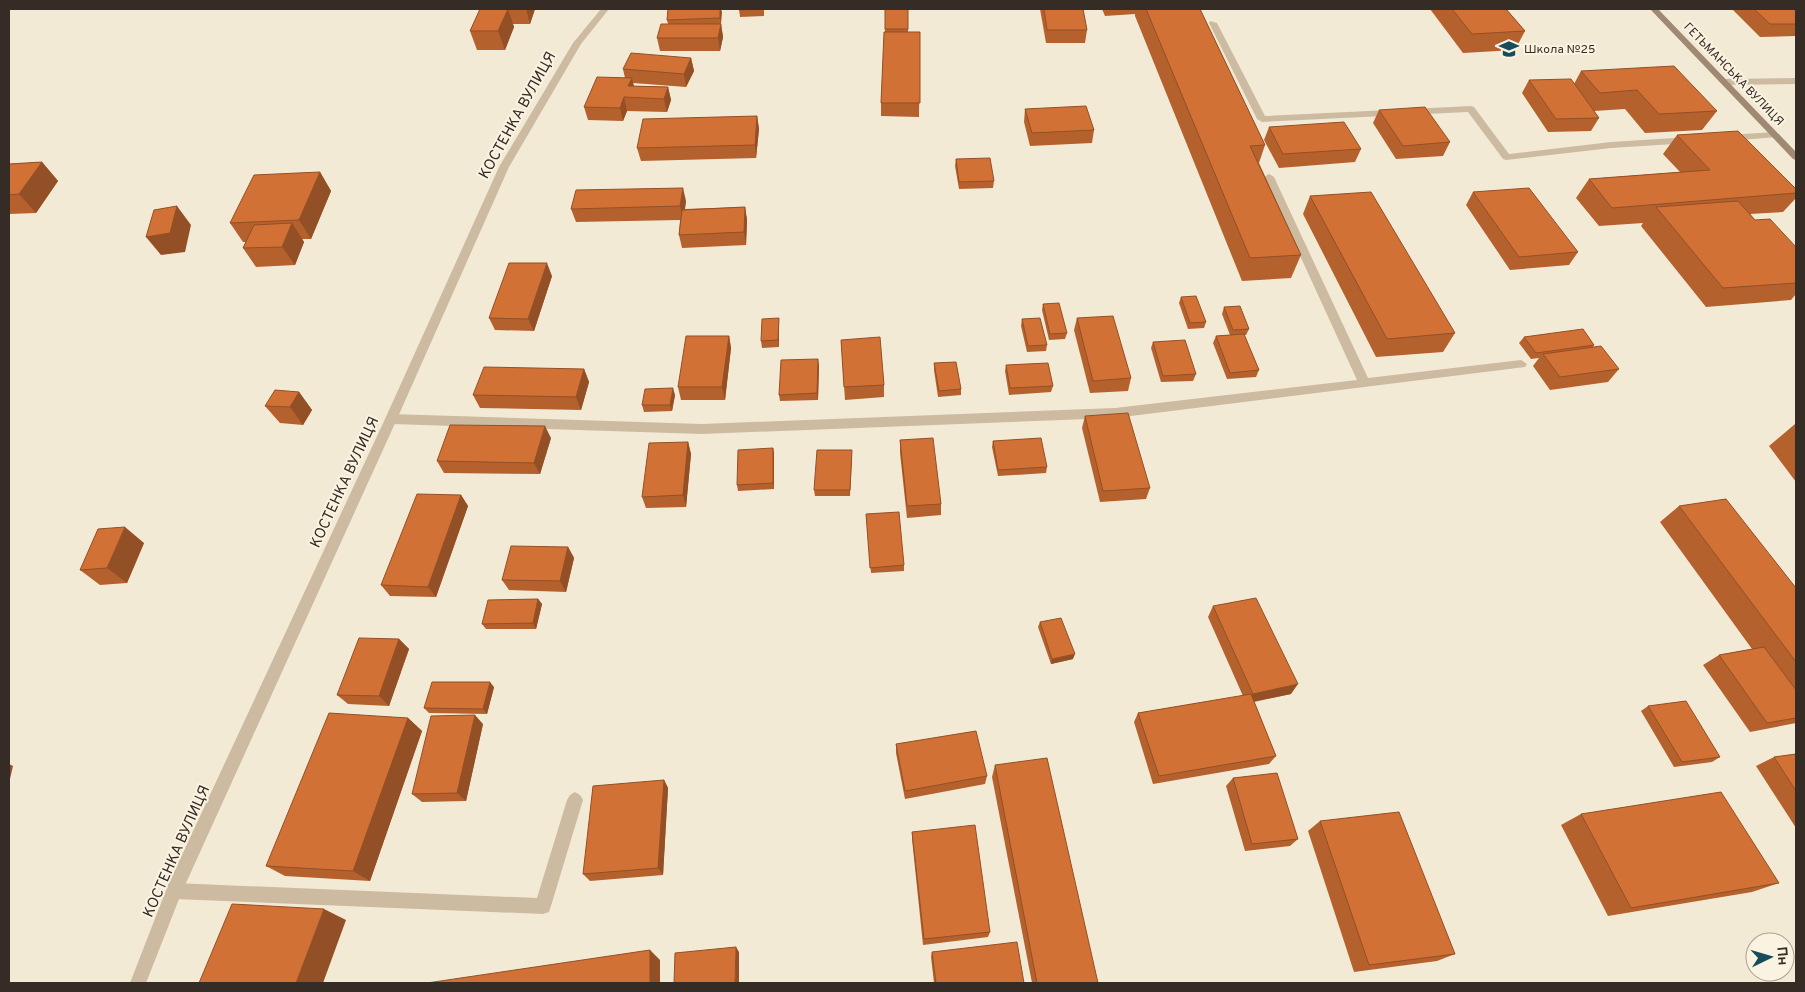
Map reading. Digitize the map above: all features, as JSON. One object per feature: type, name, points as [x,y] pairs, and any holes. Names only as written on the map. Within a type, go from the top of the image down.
[{"type":"street","name":"КОСТЕНКА ВУЛИЦЯ","points":[[138,983],[174,891],[392,419],[504,167],[577,43],[605,9]]},
{"type":"street","name":"ГЕТЬМАНСЬКА ВУЛИЦЯ","points":[[1654,9],[1796,157]]},
{"type":"street","points":[[1213,23],[1262,119],[1470,109],[1506,157],[1611,145],[1698,140]]},
{"type":"street","points":[[1724,82],[1796,81]]},
{"type":"street","points":[[1717,138],[1775,135]]},
{"type":"street","points":[[1269,177],[1364,383]]},
{"type":"street","points":[[392,419],[702,429],[1115,413],[1521,364]]},
{"type":"street","points":[[174,891],[543,906],[575,800]]},
{"type":"building","points":[[480,9],[508,9],[498,31],[470,31]]},
{"type":"building","points":[[668,9],[720,9],[720,18],[667,20]]},
{"type":"building","points":[[885,9],[908,9],[908,29],[885,29]]},
{"type":"building","points":[[1044,9],[1083,9],[1087,30],[1047,30]]},
{"type":"building","points":[[1146,9],[1200,9],[1265,145],[1250,146],[1301,255],[1250,258]]},
{"type":"building","points":[[1452,9],[1506,9],[1525,31],[1472,34]]},
{"type":"building","points":[[1754,9],[1796,9],[1796,24],[1770,24]]},
{"type":"building","points":[[661,24],[721,24],[718,38],[657,38]]},
{"type":"building","points":[[884,32],[920,32],[920,103],[881,103]]},
{"type":"building","points":[[631,53],[691,58],[684,74],[623,69]]},
{"type":"building","points":[[1674,66],[1717,111],[1659,114],[1637,90],[1600,93],[1581,71]]},
{"type":"building","points":[[597,77],[632,78],[628,86],[668,87],[664,99],[624,97],[620,108],[584,107]]},
{"type":"building","points":[[1571,79],[1599,118],[1556,119],[1529,80]]},
{"type":"building","points":[[1086,106],[1094,130],[1032,133],[1025,109]]},
{"type":"building","points":[[1425,107],[1450,142],[1403,146],[1379,110]]},
{"type":"building","points":[[757,116],[755,145],[637,148],[643,119]]},
{"type":"building","points":[[1344,122],[1361,149],[1283,154],[1269,127]]},
{"type":"building","points":[[1738,131],[1796,189],[1796,193],[1612,208],[1589,179],[1710,170],[1677,135]]},
{"type":"building","points":[[990,158],[994,181],[959,182],[956,159]]},
{"type":"building","points":[[42,162],[19,194],[9,195],[9,164]]},
{"type":"building","points":[[320,172],[299,220],[230,223],[254,175]]},
{"type":"building","points":[[683,188],[680,206],[571,209],[576,190]]},
{"type":"building","points":[[1529,188],[1578,252],[1519,257],[1473,192]]},
{"type":"building","points":[[1371,192],[1455,333],[1387,339],[1310,196]]},
{"type":"building","points":[[1738,201],[1755,220],[1770,219],[1796,247],[1796,283],[1723,288],[1656,207]]},
{"type":"building","points":[[177,206],[170,233],[146,237],[154,210]]},
{"type":"building","points":[[745,207],[744,232],[679,235],[682,210]]},
{"type":"building","points":[[292,223],[282,247],[243,248],[254,225]]},
{"type":"building","points":[[509,263],[547,263],[528,319],[489,318]]},
{"type":"building","points":[[1196,296],[1206,322],[1190,323],[1181,297]]},
{"type":"building","points":[[1059,303],[1067,333],[1050,334],[1043,304]]},
{"type":"building","points":[[1240,306],[1249,329],[1233,330],[1224,307]]},
{"type":"building","points":[[1113,316],[1131,378],[1093,381],[1077,318]]},
{"type":"building","points":[[779,318],[778,340],[761,341],[762,319]]},
{"type":"building","points":[[1040,318],[1047,345],[1028,346],[1022,319]]},
{"type":"building","points":[[1583,329],[1594,345],[1536,353],[1524,337]]},
{"type":"building","points":[[1244,334],[1259,370],[1230,373],[1216,336]]},
{"type":"building","points":[[686,336],[729,336],[722,387],[678,387]]},
{"type":"building","points":[[880,337],[884,385],[844,387],[841,340]]},
{"type":"building","points":[[1185,340],[1196,374],[1163,376],[1153,342]]},
{"type":"building","points":[[1601,346],[1619,369],[1560,377],[1543,354]]},
{"type":"building","points":[[818,359],[817,393],[779,395],[781,360]]},
{"type":"building","points":[[956,362],[961,389],[939,391],[934,363]]},
{"type":"building","points":[[1048,363],[1053,386],[1010,388],[1006,365]]},
{"type":"building","points":[[484,367],[584,369],[576,397],[473,395]]},
{"type":"building","points":[[673,388],[670,405],[642,405],[645,389]]},
{"type":"building","points":[[275,390],[299,392],[290,407],[265,406]]},
{"type":"building","points":[[1128,413],[1150,488],[1103,491],[1085,416]]},
{"type":"building","points":[[450,425],[545,426],[534,463],[437,461]]},
{"type":"building","points":[[933,438],[941,504],[907,506],[900,440]]},
{"type":"building","points":[[1041,438],[1047,467],[998,470],[993,441]]},
{"type":"building","points":[[688,442],[683,495],[642,497],[649,443]]},
{"type":"building","points":[[773,448],[773,483],[737,485],[738,450]]},
{"type":"building","points":[[817,450],[852,450],[850,490],[814,490]]},
{"type":"building","points":[[417,494],[461,495],[428,587],[381,585]]},
{"type":"building","points":[[1726,499],[1796,588],[1796,662],[1679,506]]},
{"type":"building","points":[[899,512],[904,565],[870,568],[866,514]]},
{"type":"building","points":[[125,527],[107,568],[80,570],[98,529]]},
{"type":"building","points":[[511,546],[568,547],[560,581],[502,580]]},
{"type":"building","points":[[1256,598],[1298,684],[1253,694],[1213,606]]},
{"type":"building","points":[[538,599],[533,623],[482,624],[488,600]]},
{"type":"building","points":[[1061,618],[1075,654],[1052,659],[1040,622]]},
{"type":"building","points":[[359,638],[399,639],[379,696],[337,695]]},
{"type":"building","points":[[1764,647],[1796,690],[1796,718],[1767,723],[1719,655]]},
{"type":"building","points":[[432,682],[490,682],[483,709],[424,708]]},
{"type":"building","points":[[1251,694],[1276,756],[1159,776],[1138,713]]},
{"type":"building","points":[[1686,701],[1720,757],[1682,762],[1648,706]]},
{"type":"building","points":[[329,713],[408,718],[353,871],[266,866]]},
{"type":"building","points":[[475,715],[457,793],[412,794],[431,716]]},
{"type":"building","points":[[976,731],[987,776],[905,791],[896,744]]},
{"type":"building","points":[[1796,754],[1796,791],[1774,757]]},
{"type":"building","points":[[1047,758],[1098,983],[1037,983],[995,765]]},
{"type":"building","points":[[1277,773],[1298,839],[1252,844],[1233,778]]},
{"type":"building","points":[[664,780],[658,868],[583,874],[593,786]]},
{"type":"building","points":[[1721,792],[1779,883],[1631,908],[1581,814]]},
{"type":"building","points":[[1399,812],[1455,954],[1369,965],[1320,821]]},
{"type":"building","points":[[975,825],[990,932],[924,939],[912,832]]},
{"type":"building","points":[[232,904],[324,909],[296,983],[199,983]]},
{"type":"building","points":[[1017,942],[1024,983],[936,983],[932,952]]},
{"type":"building","points":[[736,947],[735,983],[674,983],[675,953]]},
{"type":"building","points":[[650,950],[650,983],[427,983]]},
{"type":"place","name":"Школа №25","points":[[1509,49]]}]
